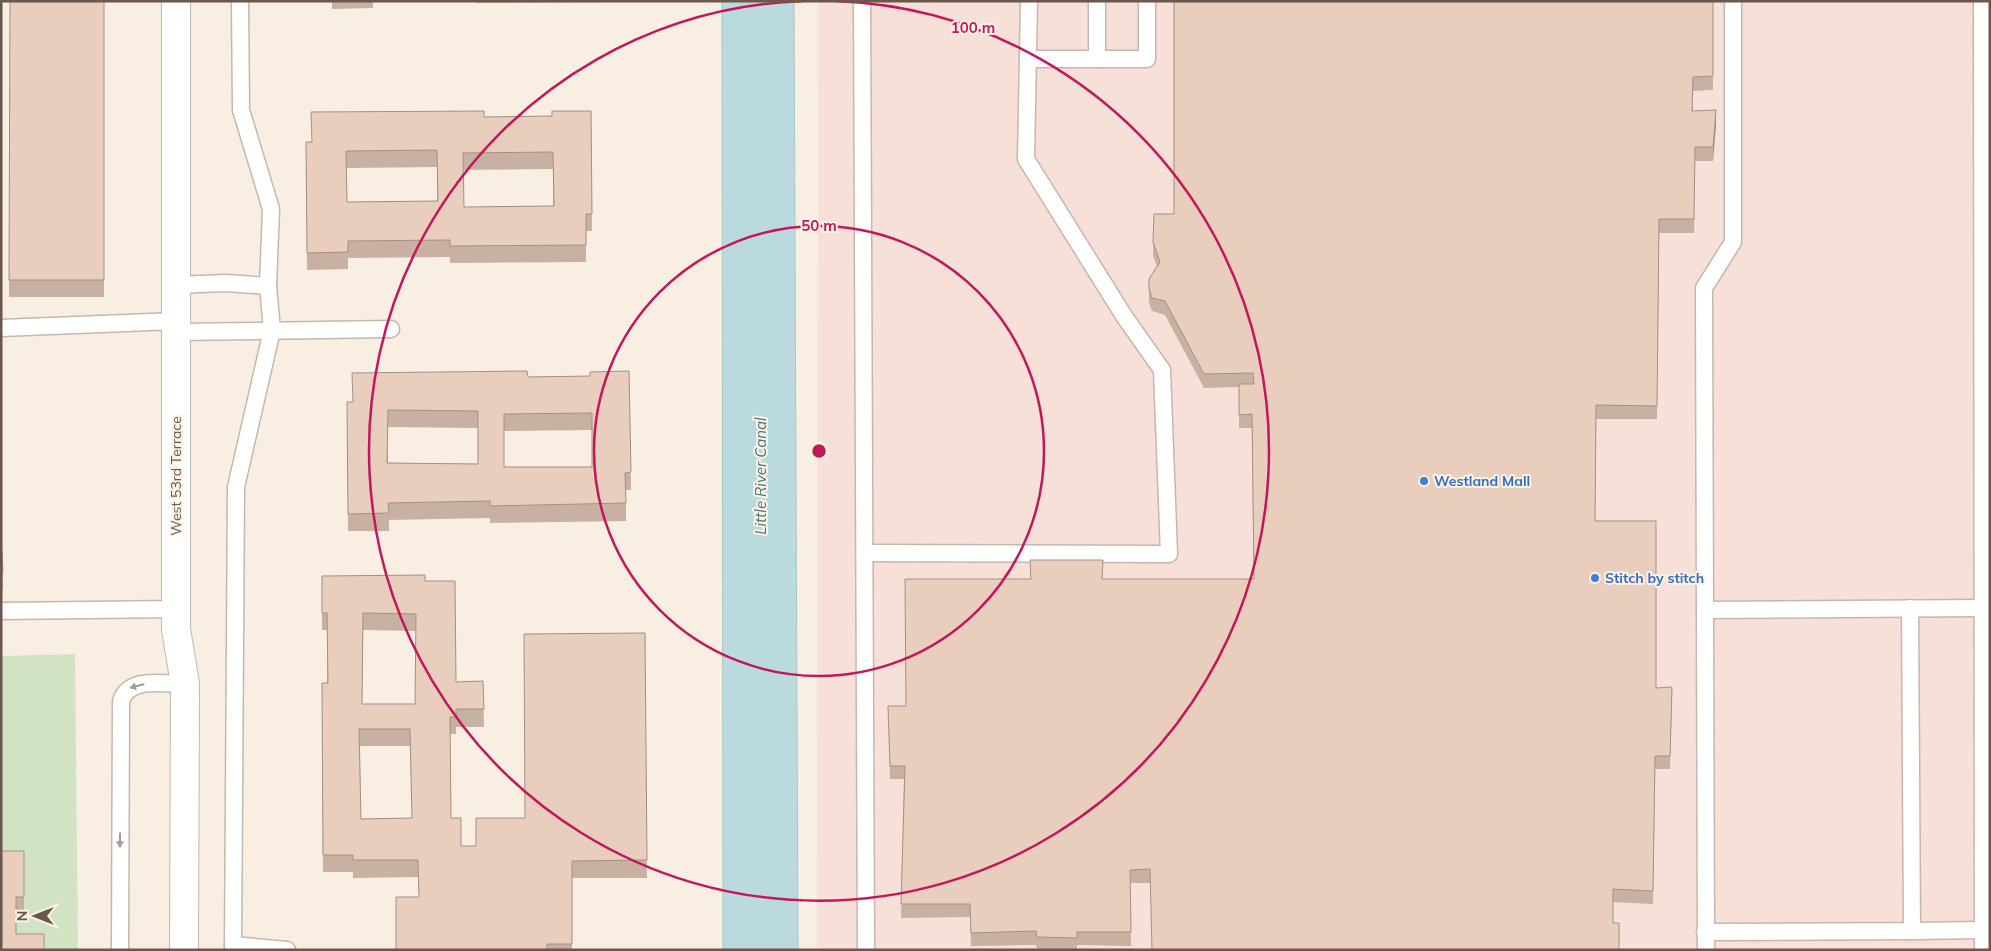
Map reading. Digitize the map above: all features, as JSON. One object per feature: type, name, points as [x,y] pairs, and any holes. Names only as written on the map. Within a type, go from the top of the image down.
[{"type":"street","name":"West 53rd Terrace","points":[[176,1],[176,629],[185,684],[184,950]]},
{"type":"lane","points":[[240,1],[241,110],[271,209],[268,286],[272,330],[236,487],[233,947],[287,950]]},
{"type":"lane","points":[[862,1],[866,553],[866,950]]},
{"type":"lane","points":[[866,553],[1169,554],[1162,370],[1124,316],[1026,159],[1029,1]]},
{"type":"lane","points":[[1097,1],[1097,59]]},
{"type":"lane","points":[[1028,59],[1147,59],[1147,1]]},
{"type":"lane","points":[[1706,950],[1704,288],[1733,242],[1733,1]]},
{"type":"lane","points":[[1982,1],[1986,102],[1986,295],[1982,608],[1986,651],[1986,835],[1983,950]]},
{"type":"lane","points":[[176,285],[226,283],[268,286]]},
{"type":"lane","points":[[1,328],[391,329]]},
{"type":"lane","points":[[1910,608],[1912,930]]},
{"type":"lane","points":[[1705,610],[1982,608]]},
{"type":"lane","points":[[1,612],[176,609]]},
{"type":"lane","points":[[120,950],[121,701],[126,691],[136,684],[185,684]]},
{"type":"lane","points":[[1705,932],[1983,930]]},
{"type":"shaded area","points":[[818,1],[1990,1],[1990,950],[817,950]]},
{"type":"green space","points":[[75,654],[78,950],[1,950],[1,656]]},
{"type":"water","name":"Little River Canal","points":[[722,1],[794,1],[798,950],[723,950]]},
{"type":"building","points":[[10,1],[104,1],[104,280],[9,280]]},
{"type":"building","name":"Westland Mall","points":[[1174,1],[1713,1],[1713,76],[1693,77],[1692,111],[1716,110],[1713,147],[1695,147],[1694,219],[1659,219],[1657,406],[1596,405],[1595,521],[1656,521],[1656,688],[1672,687],[1670,756],[1655,756],[1653,891],[1613,889],[1613,923],[1619,923],[1619,950],[1152,950],[1150,869],[1130,870],[1131,932],[1077,932],[1077,938],[1037,937],[1036,931],[971,933],[970,904],[901,904],[905,766],[890,766],[888,706],[906,706],[905,579],[1031,579],[1030,560],[1103,560],[1102,579],[1254,579],[1252,414],[1239,415],[1239,384],[1254,384],[1253,373],[1204,374],[1165,301],[1152,298],[1149,289],[1149,279],[1160,262],[1153,242],[1154,214],[1174,214]]},
{"type":"building","points":[[484,111],[484,117],[552,116],[552,111],[591,111],[592,214],[586,214],[586,245],[450,246],[450,240],[348,241],[348,252],[307,253],[306,142],[312,142],[311,112]],"holes":[[[437,150],[438,201],[347,202],[346,151]],[[553,152],[554,206],[464,207],[463,153]]]},
{"type":"building","points":[[527,371],[528,377],[590,376],[590,372],[629,371],[631,472],[625,473],[626,503],[490,506],[490,501],[388,503],[389,513],[348,514],[347,402],[353,402],[352,373]],"holes":[[[388,410],[478,411],[478,464],[387,463]],[[592,413],[592,467],[504,467],[504,414]]]},
{"type":"building","points":[[1,533],[3,572],[1,572]]},
{"type":"building","points":[[425,575],[425,581],[455,581],[456,682],[483,681],[484,709],[456,709],[456,717],[450,717],[451,818],[461,818],[461,846],[476,846],[476,818],[525,818],[524,634],[645,633],[647,860],[572,861],[572,944],[547,944],[547,950],[396,950],[396,897],[419,897],[418,860],[353,860],[353,855],[323,855],[322,683],[328,683],[327,613],[322,613],[322,576]],"holes":[[[363,613],[416,614],[415,704],[362,704]],[[359,729],[410,729],[412,818],[361,819]]]},
{"type":"building","points":[[1,851],[24,851],[24,897],[16,897],[16,934],[44,934],[44,950],[1,950]]},
{"type":"place","name":"Westland Mall","points":[[1424,481]]},
{"type":"place","name":"Stitch by stitch","points":[[1595,578]]}]
